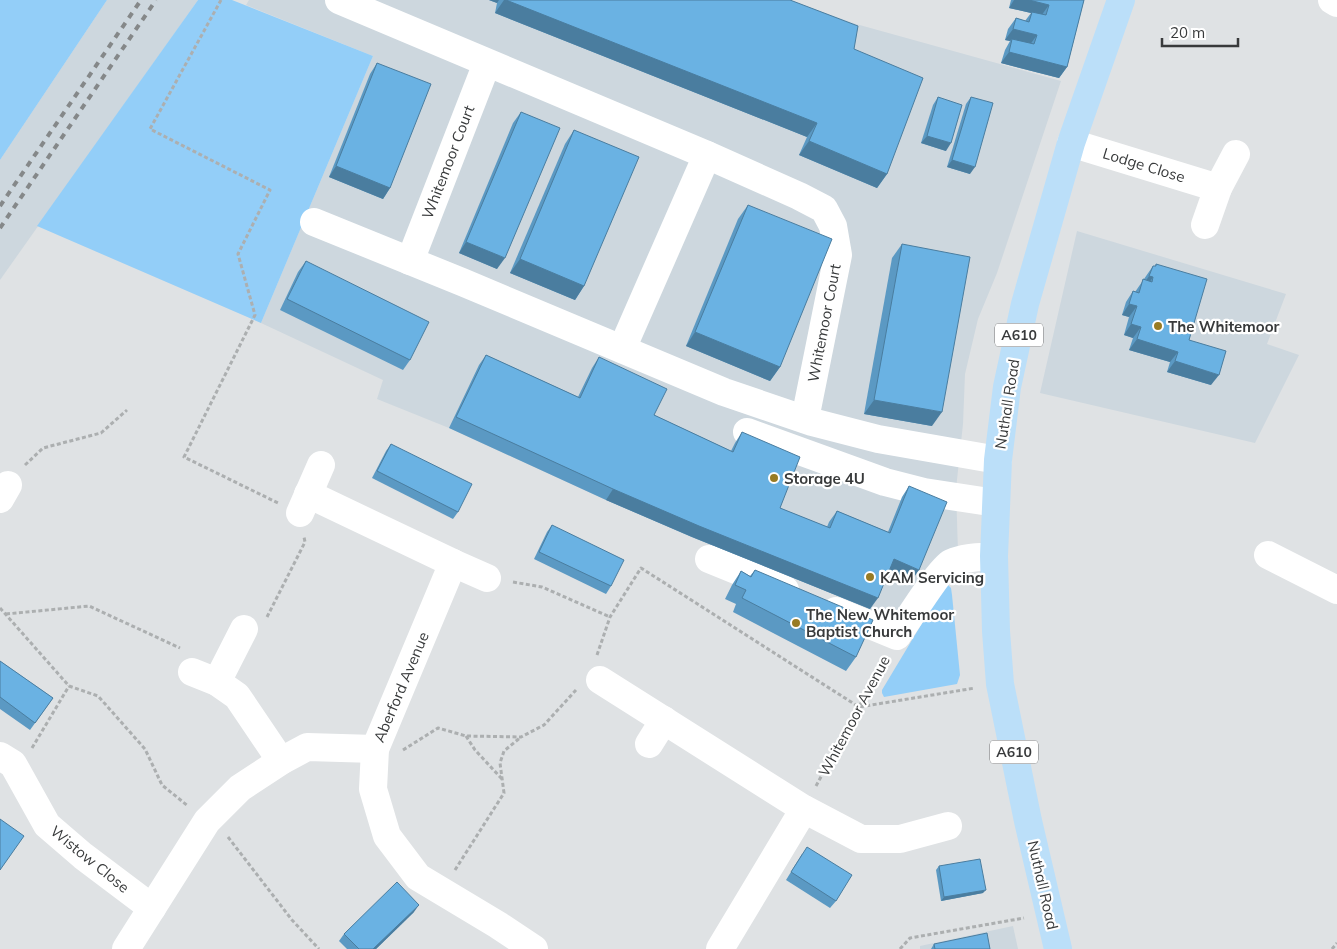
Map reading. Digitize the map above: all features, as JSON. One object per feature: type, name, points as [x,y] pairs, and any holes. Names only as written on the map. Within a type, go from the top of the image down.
[{"type":"main road","name":"Nuthall Road","points":[[1058,949],[1028,821],[1000,684],[996,631],[994,556],[998,460],[1007,387],[1025,304],[1071,143],[1121,0]]},
{"type":"main road","name":"Nuthall Road","points":[[1028,821],[1044,949]]},
{"type":"street","name":"Whitemoor Court","points":[[340,0],[706,155],[824,209],[833,226],[838,255],[805,419]]},
{"type":"street","points":[[1332,0],[1337,3]]},
{"type":"street","name":"Whitemoor Court","points":[[410,260],[487,63]]},
{"type":"street","name":"Lodge Close","points":[[1071,143],[1218,188]]},
{"type":"street","points":[[1206,225],[1218,188],[1236,154]]},
{"type":"street","points":[[622,349],[706,155]]},
{"type":"street","points":[[314,222],[410,260],[724,392],[805,419],[878,439],[998,460]]},
{"type":"street","points":[[747,432],[886,482],[924,492],[996,503]]},
{"type":"street","points":[[321,465],[304,503],[487,578]]},
{"type":"street","points":[[1268,555],[1337,590]]},
{"type":"street","points":[[709,559],[897,636],[921,600],[949,564],[964,558],[994,556]]},
{"type":"street","name":"Aberford Avenue","points":[[453,563],[374,759],[373,789],[387,836],[418,877],[534,949]]},
{"type":"street","points":[[217,682],[244,629]]},
{"type":"street","points":[[192,672],[217,682],[237,696],[281,761]]},
{"type":"street","points":[[591,676],[804,809],[861,839],[900,839],[948,826]]},
{"type":"street","points":[[649,744],[664,720]]},
{"type":"street","points":[[126,949],[207,822],[240,788],[281,761],[307,747],[374,759]]},
{"type":"street","name":"Wistow Close","points":[[9,764],[47,825],[83,856],[152,908]]},
{"type":"street","points":[[720,949],[804,809]]},
{"type":"path","points":[[221,0],[150,129],[270,190],[238,254],[255,315],[184,457],[304,503],[305,542],[268,617],[244,629]]},
{"type":"path","points":[[4,492],[23,467],[43,448],[101,433],[126,410]]},
{"type":"path","points":[[441,891],[504,793],[500,763],[504,751],[521,737],[544,725],[591,676],[610,617],[641,568],[859,707],[1000,684]]},
{"type":"path","points":[[487,578],[542,587],[610,617]]},
{"type":"path","points":[[5,614],[89,606],[183,649],[192,672]]},
{"type":"path","points":[[0,608],[69,686],[98,696],[145,749],[162,785],[229,838],[292,920],[319,949]]},
{"type":"path","name":"Whitemoor Avenue","points":[[804,809],[897,636]]},
{"type":"path","points":[[9,764],[69,686]]},
{"type":"path","points":[[374,759],[438,728],[466,736],[521,737]]},
{"type":"path","points":[[466,736],[475,750],[503,780]]},
{"type":"path","points":[[900,949],[910,938],[1039,915]]},
{"type":"path","points":[[1332,949],[1337,943]]},
{"type":"shaded area","points":[[0,0],[107,0],[0,160]]},
{"type":"shaded area","points":[[107,0],[198,0],[0,280],[0,160]]},
{"type":"shaded area","points":[[198,0],[232,0],[373,56],[261,323],[37,226]]},
{"type":"shaded area","points":[[249,0],[789,0],[856,24],[1061,81],[997,273],[978,319],[965,374],[963,424],[956,489],[958,552],[897,620],[691,537],[449,428],[377,399],[383,380],[261,323],[373,56],[246,5]]},
{"type":"shaded area","points":[[1077,231],[1286,294],[1267,344],[1299,355],[1255,443],[1040,393]]},
{"type":"shaded area","points":[[948,585],[951,588],[952,595],[960,675],[957,684],[884,697],[882,690],[942,590]]},
{"type":"shaded area","points":[[1013,926],[1018,949],[920,949],[920,946]]},
{"type":"building","points":[[506,0],[790,0],[858,26],[854,49],[923,78],[887,174],[809,141],[817,123]]},
{"type":"building","points":[[1029,0],[1084,0],[1067,67],[1009,52],[1012,39],[1034,44],[1037,35],[1013,29],[1016,18],[1029,22],[1032,12],[1046,15],[1049,5]]},
{"type":"building","points":[[377,63],[431,84],[390,188],[336,166]]},
{"type":"building","points":[[938,97],[962,105],[951,143],[927,136]]},
{"type":"building","points":[[971,97],[993,103],[975,167],[952,160]]},
{"type":"building","points":[[521,112],[560,128],[505,258],[466,242]]},
{"type":"building","points":[[574,130],[639,157],[584,286],[520,259]]},
{"type":"building","points":[[748,205],[832,239],[780,367],[695,332]]},
{"type":"building","points":[[902,244],[970,257],[942,412],[874,400]]},
{"type":"building","points":[[306,261],[429,322],[410,360],[287,299]]},
{"type":"building","name":"The Whitemoor","points":[[1156,264],[1207,279],[1189,340],[1226,351],[1219,375],[1175,361],[1178,352],[1137,339],[1141,327],[1131,324],[1137,306],[1129,304],[1133,291],[1139,293],[1143,279],[1152,282],[1153,277],[1149,276],[1153,266],[1156,266]]},
{"type":"building","points":[[486,355],[580,398],[599,357],[667,389],[654,415],[733,452],[742,432],[800,457],[780,508],[830,528],[837,511],[890,533],[909,486],[947,502],[919,570],[894,559],[878,598],[699,526],[456,417]]},
{"type":"building","points":[[391,444],[472,484],[458,512],[377,471]]},
{"type":"building","points":[[552,525],[624,560],[611,586],[539,552]]},
{"type":"building","points":[[755,570],[873,620],[856,657],[742,598],[746,590],[735,585],[741,571],[751,577]]},
{"type":"building","points":[[0,661],[53,698],[35,723],[0,697]]},
{"type":"building","points":[[0,819],[24,836],[0,870]]},
{"type":"building","points":[[807,847],[852,875],[836,901],[791,872]]},
{"type":"building","points":[[980,859],[986,890],[944,897],[939,866]]},
{"type":"building","points":[[397,882],[419,905],[373,949],[359,949],[344,934]]},
{"type":"building","points":[[987,933],[990,949],[935,949],[934,944]]},
{"type":"railway","points":[[0,206],[141,0]]},
{"type":"railway","points":[[0,228],[156,0]]},
{"type":"place","name":"The Whitemoor","points":[[1158,326]]},
{"type":"place","name":"Storage 4U","points":[[774,478]]},
{"type":"place","name":"KAM Servicing","points":[[870,577]]},
{"type":"place","name":"The New Whitemoor Baptist Church","points":[[796,623]]}]
